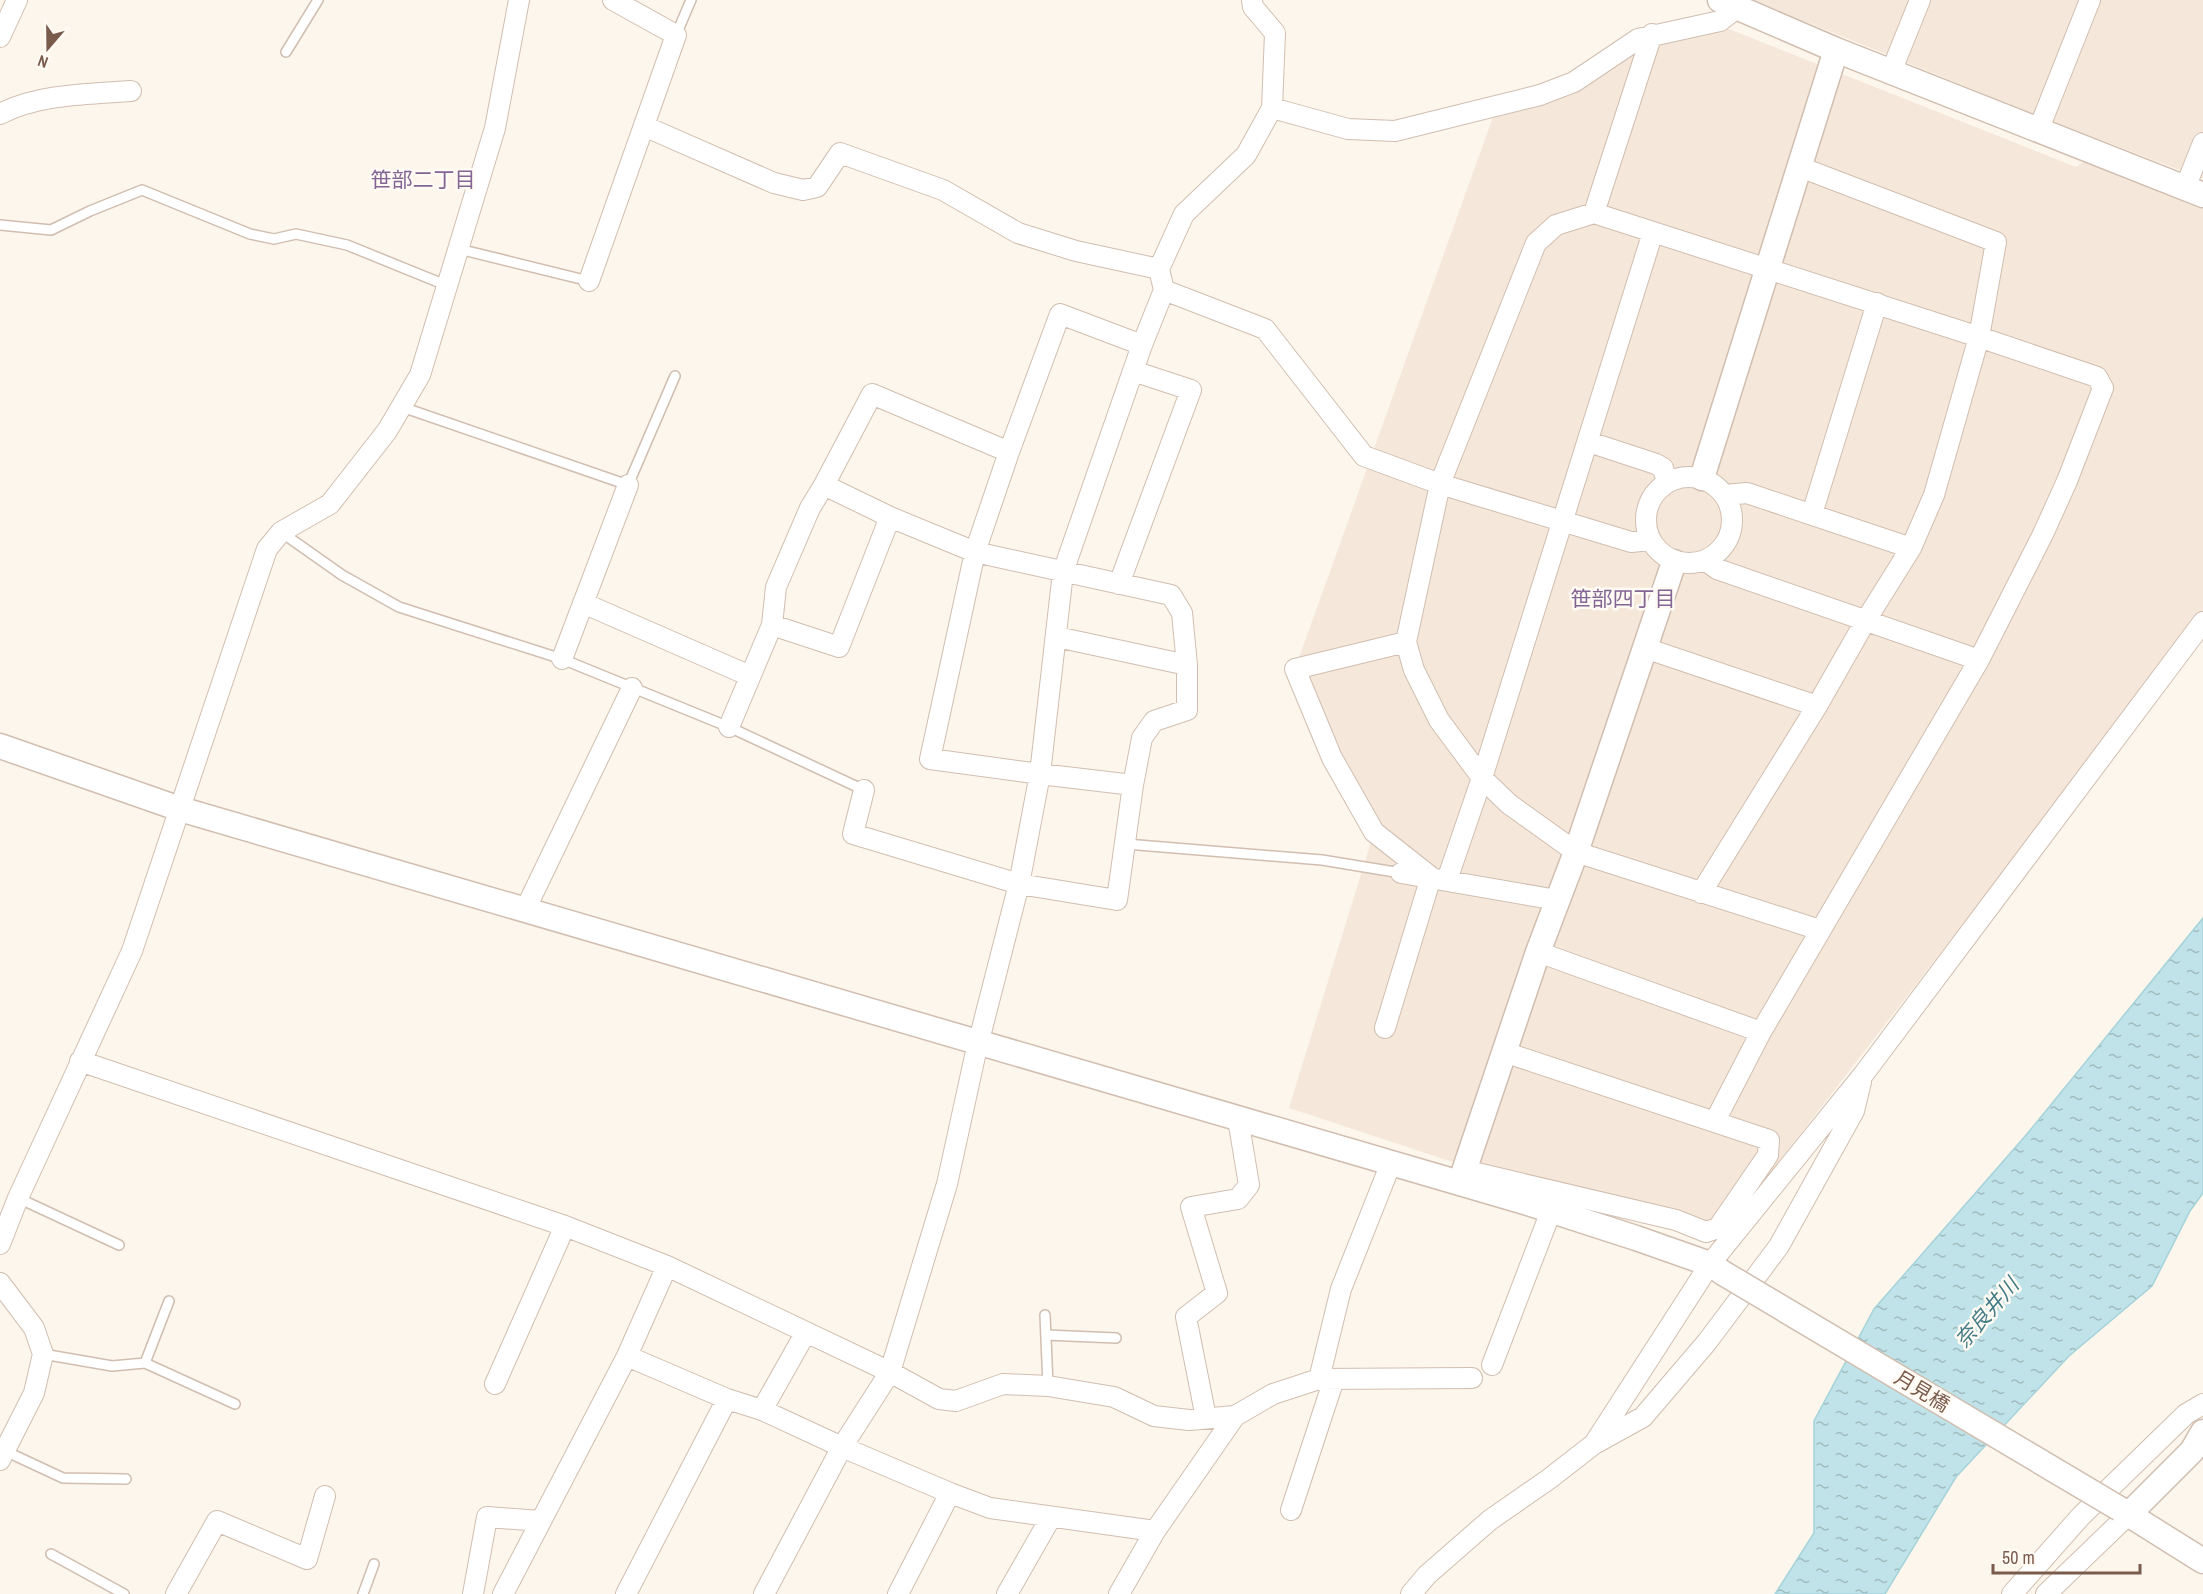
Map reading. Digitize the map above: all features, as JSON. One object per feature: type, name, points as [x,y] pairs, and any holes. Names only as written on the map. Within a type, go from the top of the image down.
[{"type":"street","points":[[0,37],[17,0]]},
{"type":"street","points":[[0,1244],[18,1198],[132,951],[267,549],[281,532],[330,504],[387,431],[420,375],[495,128],[519,0]]},
{"type":"street","points":[[589,281],[676,35],[613,0]]},
{"type":"street","points":[[764,1594],[842,1447],[890,1372],[947,1184],[978,1042],[1019,884],[1040,774],[1063,572],[1142,345],[1164,290],[1159,268],[1184,214],[1246,155],[1272,108],[1275,33],[1253,7],[1252,0]]},
{"type":"street","points":[[1892,72],[1920,0]]},
{"type":"street","points":[[2038,130],[2090,0]]},
{"type":"street","points":[[1272,108],[1347,129],[1395,131],[1540,95],[1574,82],[1599,67],[1621,48],[1638,39],[1652,34],[1720,21],[1739,5],[1836,50],[2194,191],[2203,143]]},
{"type":"street","points":[[1594,213],[1652,34]]},
{"type":"street","points":[[1702,478],[1836,50]]},
{"type":"street","points":[[0,114],[15,106],[61,96],[131,91]]},
{"type":"street","points":[[644,126],[774,183],[803,190],[817,187],[840,153],[943,190],[1018,232],[1076,251],[1159,268]]},
{"type":"street","points":[[1701,893],[1817,706],[1866,620],[1911,548],[1934,495],[1979,337],[1996,242],[1800,167]]},
{"type":"street","points":[[1715,1121],[1761,1032],[1979,660],[2043,534],[2067,481],[2103,388],[2097,377],[1877,303],[1594,213],[1556,225],[1536,243],[1440,484],[1406,642],[1414,670],[1439,720],[1482,778],[1509,804],[1576,852],[1820,930]]},
{"type":"street","points":[[1385,1028],[1439,879],[1482,778],[1653,232]]},
{"type":"street","points":[[1164,290],[1265,329],[1364,456],[1440,484],[1631,542],[1650,540]]},
{"type":"street","points":[[1812,514],[1877,303]]},
{"type":"street","points":[[1133,785],[930,759],[975,552],[1060,314],[1142,345]]},
{"type":"street","points":[[1119,584],[1191,390],[1133,371]]},
{"type":"street","points":[[729,728],[772,625],[776,586],[810,508],[872,394],[1009,452]]},
{"type":"street","points":[[1589,442],[1656,464],[1663,468],[1667,482]]},
{"type":"street","points":[[1678,477],[1702,478],[1715,484],[1731,506],[1733,519],[1723,548],[1706,561],[1696,564],[1674,562],[1665,557],[1650,540],[1646,527],[1647,514],[1657,490],[1667,482],[1678,477]]},
{"type":"street","points":[[562,659],[628,485]]},
{"type":"street","points":[[824,485],[890,517],[975,552],[1172,595],[1182,613],[1187,665],[1187,710],[1154,721],[1142,738],[1117,900],[1019,884],[853,834],[864,790]]},
{"type":"street","points":[[1725,495],[1747,493],[1911,548]]},
{"type":"street","points":[[772,625],[839,647],[890,517]]},
{"type":"street","points":[[1706,561],[1717,569],[1979,660]]},
{"type":"street","points":[[1504,1052],[1769,1140],[1768,1155],[1718,1228],[1706,1232],[1676,1220],[1462,1177],[1504,1052],[1538,952],[1576,852],[1674,562]]},
{"type":"street","points":[[583,603],[750,676]]},
{"type":"street","points":[[1594,1444],[1717,1269],[2203,622]]},
{"type":"street","points":[[1057,637],[1187,665]]},
{"type":"street","points":[[1406,642],[1295,669],[1332,758],[1374,832],[1439,879]]},
{"type":"street","points":[[1645,648],[1817,706]]},
{"type":"street","points":[[525,910],[632,687]]},
{"type":"street","name":"月見橋","points":[[0,746],[180,809],[1391,1163],[1462,1177],[1551,1211],[1636,1238],[1717,1269],[2203,1561]]},
{"type":"street","points":[[1401,873],[1557,900]]},
{"type":"street","points":[[1538,952],[1761,1032]]},
{"type":"street","points":[[80,1061],[565,1226],[667,1266],[890,1372],[939,1399],[956,1401],[1003,1384],[1048,1386],[1114,1397],[1154,1416],[1189,1420],[1235,1416]]},
{"type":"street","points":[[1411,1594],[1427,1575],[1490,1520],[1594,1444],[1643,1417],[1707,1342],[1779,1246],[1854,1111],[1863,1076]]},
{"type":"street","points":[[1206,1418],[1186,1317],[1217,1293],[1191,1207],[1238,1199],[1249,1185],[1238,1119]]},
{"type":"street","points":[[1291,1510],[1327,1379],[1341,1289],[1391,1163]]},
{"type":"street","points":[[1492,1365],[1551,1211]]},
{"type":"street","points":[[495,1384],[565,1226]]},
{"type":"street","points":[[503,1594],[627,1356],[667,1266]]},
{"type":"street","points":[[0,1282],[34,1328],[43,1354],[34,1393],[2,1455]]},
{"type":"street","points":[[762,1410],[806,1332]]},
{"type":"street","points":[[627,1356],[727,1399],[762,1410],[842,1447],[990,1508],[1155,1531]]},
{"type":"street","points":[[1119,1594],[1155,1531],[1235,1416],[1273,1394],[1327,1379],[1472,1378]]},
{"type":"street","points":[[626,1594],[727,1399]]},
{"type":"street","points":[[2012,1594],[2081,1516],[2186,1414],[2203,1404]]},
{"type":"street","points":[[2046,1594],[2124,1512],[2192,1451],[2203,1432]]},
{"type":"street","points":[[898,1594],[950,1493]]},
{"type":"street","points":[[176,1594],[217,1521],[307,1559],[325,1496]]},
{"type":"street","points":[[473,1594],[487,1517],[541,1521]]},
{"type":"street","points":[[1008,1594],[1051,1517]]},
{"type":"lane","points":[[286,52],[318,0]]},
{"type":"lane","points":[[676,35],[691,0]]},
{"type":"lane","points":[[0,225],[51,230],[142,190],[250,234],[274,239],[296,234],[346,245],[448,286]]},
{"type":"lane","points":[[459,249],[589,281]]},
{"type":"lane","points":[[402,407],[628,485],[675,376]]},
{"type":"lane","points":[[281,532],[342,575],[399,607],[562,659],[729,728],[864,790]]},
{"type":"lane","points":[[1126,844],[1322,860],[1401,873]]},
{"type":"lane","points":[[18,1198],[119,1245]]},
{"type":"lane","points":[[144,1363],[169,1301]]},
{"type":"lane","points":[[1045,1315],[1048,1386]]},
{"type":"lane","points":[[1046,1335],[1116,1338]]},
{"type":"lane","points":[[43,1354],[112,1366],[144,1363],[235,1404]]},
{"type":"lane","points":[[2,1455],[63,1478],[126,1479]]},
{"type":"lane","points":[[51,1554],[124,1594]]},
{"type":"lane","points":[[363,1594],[374,1564]]},
{"type":"shaded area","points":[[1752,0],[2203,0],[2203,179],[2049,120]]},
{"type":"shaded area","points":[[1724,27],[2076,167],[2087,160],[2203,207],[2203,610],[1727,1229],[1522,1185],[1289,1108],[1374,832],[1295,669],[1494,114],[1527,104],[1533,108],[1545,104],[1552,96],[1622,53]]},
{"type":"water","name":"奈良井川","points":[[2203,918],[2203,1193],[2190,1211],[2152,1286],[2069,1356],[1956,1477],[1885,1594],[1775,1594],[1814,1533],[1814,1421],[1874,1309],[2027,1134]]},
{"type":"district","name":"笹部二丁目","points":[[423,180]]},
{"type":"district","name":"笹部四丁目","points":[[1623,599]]}]
